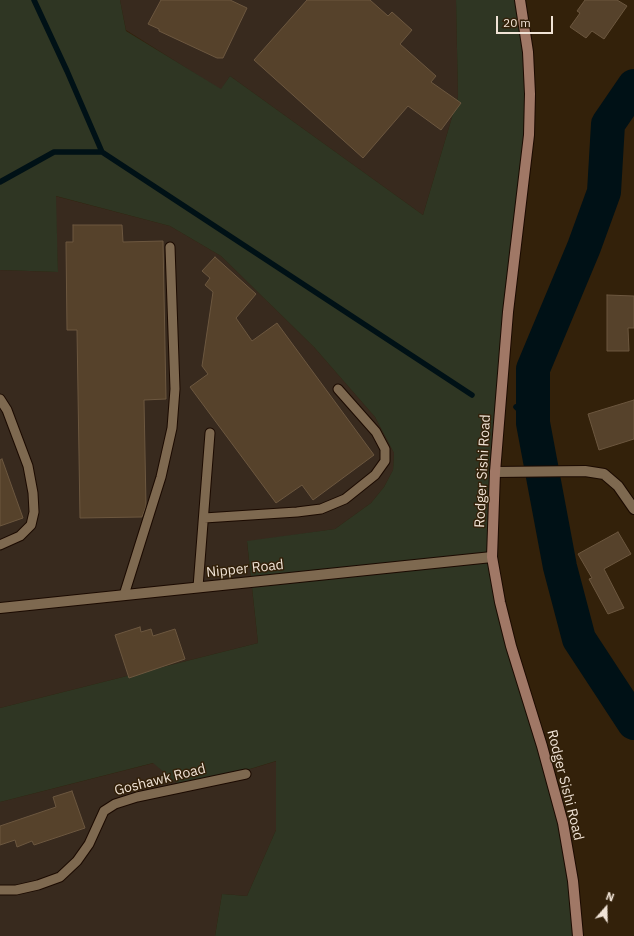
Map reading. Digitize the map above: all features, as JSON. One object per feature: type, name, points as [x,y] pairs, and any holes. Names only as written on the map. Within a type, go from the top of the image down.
[{"type":"street","name":"Rodger Sishi Road","points":[[520,0],[528,52],[530,94],[529,135],[508,312],[495,472],[492,557],[500,602],[511,646],[542,746],[563,823],[573,881],[578,936]]},
{"type":"street","points":[[495,472],[584,471],[604,474],[618,486],[634,509]]},
{"type":"street","name":"Nipper Road","points":[[0,608],[492,557]]},
{"type":"lane","points":[[124,595],[161,477],[172,428],[175,389],[170,248]]},
{"type":"lane","points":[[204,518],[321,509],[345,499],[375,476],[385,461],[385,448],[376,432],[338,390]]},
{"type":"lane","points":[[0,399],[7,410],[28,466],[33,493],[34,512],[31,525],[20,536],[0,545]]},
{"type":"lane","points":[[198,588],[210,433]]},
{"type":"lane","name":"Goshawk Road","points":[[0,890],[16,890],[60,877],[77,861],[89,844],[104,811],[115,804],[137,797],[246,774]]},
{"type":"shaded area","points":[[120,0],[456,0],[458,97],[423,215],[230,76],[221,90],[126,30]]},
{"type":"shaded area","points":[[55,196],[170,226],[221,256],[314,347],[375,417],[394,453],[393,470],[384,487],[371,503],[335,529],[247,542],[258,643],[0,708],[0,270],[58,272]]},
{"type":"shaded area","points":[[277,761],[276,830],[247,896],[222,894],[215,936],[0,936],[0,802],[154,763],[178,784],[194,786]]},
{"type":"green space","points":[[0,0],[120,0],[126,31],[221,89],[230,76],[423,215],[458,97],[456,0],[520,0],[530,107],[490,554],[562,822],[574,936],[215,936],[222,894],[247,896],[276,830],[276,761],[194,786],[178,784],[153,763],[0,802],[0,708],[258,643],[247,541],[335,529],[371,503],[384,487],[393,470],[394,453],[375,417],[314,347],[221,256],[170,226],[56,196],[58,272],[0,270]]},
{"type":"building","points":[[161,0],[230,0],[247,8],[223,58],[217,58],[159,31],[159,29],[148,24]]},
{"type":"building","points":[[307,0],[370,0],[388,16],[392,12],[412,30],[400,44],[436,76],[431,82],[461,103],[441,130],[408,106],[363,158],[254,60]]},
{"type":"building","points":[[585,0],[617,0],[627,6],[604,39],[592,31],[586,38],[570,27],[580,13],[577,11]]},
{"type":"building","points":[[73,225],[122,225],[123,242],[163,241],[166,399],[144,400],[146,506],[142,517],[80,518],[77,330],[67,330],[66,242],[73,242]]},
{"type":"building","points":[[215,257],[256,294],[236,318],[252,341],[277,323],[374,455],[313,500],[302,485],[276,503],[190,387],[208,374],[202,366],[213,292],[205,285],[210,278],[202,271]]},
{"type":"building","points":[[607,295],[634,296],[634,328],[628,328],[629,351],[607,351]]},
{"type":"building","points":[[634,400],[634,439],[599,450],[588,414]]},
{"type":"building","points":[[2,459],[23,518],[0,526],[0,460]]},
{"type":"building","points":[[618,532],[631,554],[604,569],[624,608],[608,614],[589,579],[592,578],[578,554]]},
{"type":"building","points":[[140,627],[141,632],[151,629],[153,636],[175,629],[185,659],[129,678],[115,635]]},
{"type":"building","points":[[72,791],[85,828],[34,845],[32,841],[17,847],[15,840],[0,845],[0,826],[56,807],[53,797]]},
{"type":"waterway","points":[[34,0],[102,152]]},
{"type":"waterway","points":[[634,86],[608,124],[604,192],[584,247],[533,369],[533,423],[560,567],[579,639],[634,723]]},
{"type":"waterway","points":[[0,182],[54,152],[102,152],[472,395]]},
{"type":"waterway","points":[[516,407],[533,423]]}]
